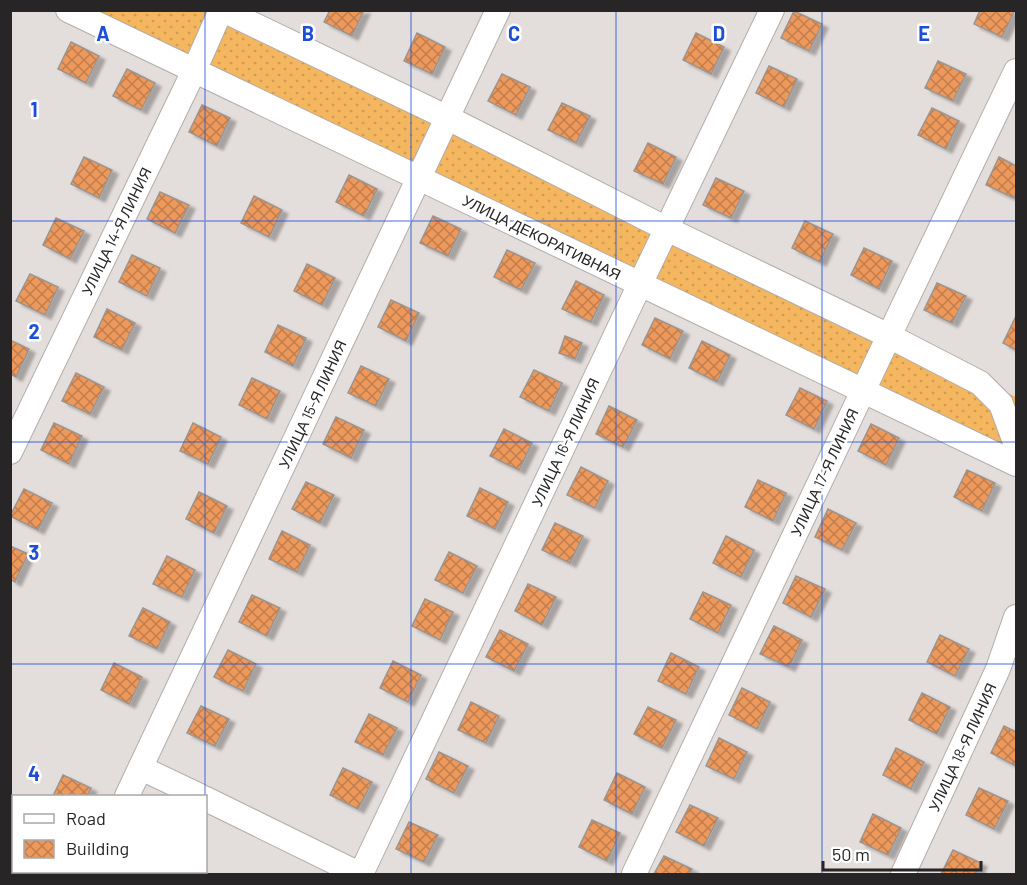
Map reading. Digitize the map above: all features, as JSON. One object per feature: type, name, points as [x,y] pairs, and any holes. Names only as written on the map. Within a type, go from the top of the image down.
[{"type":"street","name":"УЛИЦА ДЕКОРАТИВНАЯ","points":[[68,10],[1017,464]]},
{"type":"street","name":"УЛИЦА 14-Я ЛИНИЯ","points":[[10,452],[222,10]]},
{"type":"street","points":[[222,10],[446,117],[980,383],[1001,404],[1017,445]]},
{"type":"street","name":"УЛИЦА 15-Я ЛИНИЯ","points":[[128,795],[498,10]]},
{"type":"street","name":"УЛИЦА 16-Я ЛИНИЯ","points":[[360,874],[772,10]]},
{"type":"street","name":"УЛИЦА 17-Я ЛИНИЯ","points":[[634,874],[1017,71]]},
{"type":"street","name":"УЛИЦА 18-Я ЛИНИЯ","points":[[903,874],[998,669],[1017,617]]},
{"type":"street","points":[[141,768],[198,795]]},
{"type":"street","points":[[207,799],[360,874]]},
{"type":"shaded area","points":[[54,11],[205,11],[1016,397],[1016,411],[999,465]]},
{"type":"building","points":[[330,10],[364,10],[352,36],[324,22]]},
{"type":"building","points":[[980,10],[1015,10],[1002,37],[974,24]]},
{"type":"building","points":[[794,11],[822,24],[809,51],[781,38]]},
{"type":"building","points":[[417,33],[445,47],[432,74],[404,61]]},
{"type":"building","points":[[696,33],[724,47],[711,74],[683,60]]},
{"type":"building","points":[[71,42],[99,56],[86,83],[58,69]]},
{"type":"building","points":[[938,61],[966,74],[953,101],[925,88]]},
{"type":"building","points":[[769,66],[797,79],[784,107],[756,93]]},
{"type":"building","points":[[127,69],[155,83],[141,110],[113,96]]},
{"type":"building","points":[[502,74],[530,87],[516,115],[488,101]]},
{"type":"building","points":[[562,103],[590,116],[576,143],[548,130]]},
{"type":"building","points":[[202,105],[230,118],[217,146],[189,132]]},
{"type":"building","points":[[932,108],[959,121],[946,149],[918,135]]},
{"type":"building","points":[[648,143],[676,157],[663,184],[634,171]]},
{"type":"building","points":[[84,157],[112,170],[99,198],[71,184]]},
{"type":"building","points":[[999,157],[1016,166],[1014,198],[986,185]]},
{"type":"building","points":[[349,175],[377,189],[364,216],[336,202]]},
{"type":"building","points":[[716,178],[744,191],[731,218],[703,205]]},
{"type":"building","points":[[160,192],[189,205],[175,233],[147,219]]},
{"type":"building","points":[[254,196],[282,210],[269,237],[241,223]]},
{"type":"building","points":[[433,216],[461,229],[448,256],[420,243]]},
{"type":"building","points":[[56,218],[84,231],[70,259],[43,245]]},
{"type":"building","points":[[805,221],[833,234],[820,262],[792,248]]},
{"type":"building","points":[[864,248],[892,261],[879,289],[851,275]]},
{"type":"building","points":[[507,250],[535,263],[521,290],[494,277]]},
{"type":"building","points":[[132,255],[160,268],[147,296],[119,282]]},
{"type":"building","points":[[307,264],[335,278],[322,305],[294,291]]},
{"type":"building","points":[[30,274],[58,287],[45,315],[16,301]]},
{"type":"building","points":[[576,281],[604,295],[591,322],[562,309]]},
{"type":"building","points":[[937,283],[966,296],[952,323],[924,310]]},
{"type":"building","points":[[391,300],[419,313],[406,341],[378,327]]},
{"type":"building","points":[[107,309],[135,323],[122,350],[94,337]]},
{"type":"building","points":[[1016,316],[1016,350],[1003,343]]},
{"type":"building","points":[[655,318],[683,331],[670,359],[642,345]]},
{"type":"building","points":[[278,325],[306,338],[293,366],[265,352]]},
{"type":"building","points":[[565,336],[582,343],[575,359],[559,353]]},
{"type":"building","points":[[10,340],[29,349],[16,377],[10,374]]},
{"type":"building","points":[[702,341],[730,355],[717,382],[689,368]]},
{"type":"building","points":[[361,366],[389,379],[376,406],[348,393]]},
{"type":"building","points":[[534,370],[562,383],[549,411],[520,397]]},
{"type":"building","points":[[76,373],[104,387],[90,414],[62,401]]},
{"type":"building","points":[[252,378],[280,391],[267,419],[239,405]]},
{"type":"building","points":[[800,388],[827,401],[814,429],[786,415]]},
{"type":"building","points":[[609,406],[637,420],[623,447],[596,434]]},
{"type":"building","points":[[336,417],[364,430],[351,458],[323,444]]},
{"type":"building","points":[[54,423],[82,436],[69,464],[41,450]]},
{"type":"building","points":[[193,423],[221,437],[208,464],[180,451]]},
{"type":"building","points":[[871,424],[899,438],[886,465],[858,451]]},
{"type":"building","points":[[504,429],[532,443],[519,470],[490,456]]},
{"type":"building","points":[[581,467],[608,481],[595,508],[567,495]]},
{"type":"building","points":[[967,470],[995,483],[982,511],[954,497]]},
{"type":"building","points":[[758,480],[786,493],[773,521],[745,507]]},
{"type":"building","points":[[306,482],[334,495],[320,523],[292,509]]},
{"type":"building","points":[[480,488],[508,502],[495,529],[467,516]]},
{"type":"building","points":[[24,489],[52,503],[38,530],[10,516]]},
{"type":"building","points":[[199,492],[227,506],[214,533],[186,519]]},
{"type":"building","points":[[828,509],[856,523],[842,550],[815,537]]},
{"type":"building","points":[[555,523],[583,536],[570,563],[542,550]]},
{"type":"building","points":[[282,531],[310,545],[297,572],[269,559]]},
{"type":"building","points":[[726,536],[754,550],[741,577],[713,563]]},
{"type":"building","points":[[10,546],[28,554],[15,582],[10,579]]},
{"type":"building","points":[[449,552],[477,566],[463,593],[435,580]]},
{"type":"building","points":[[167,556],[195,570],[182,597],[153,584]]},
{"type":"building","points":[[796,576],[825,589],[811,617],[783,603]]},
{"type":"building","points":[[528,584],[556,597],[542,625],[515,611]]},
{"type":"building","points":[[703,592],[731,605],[718,633],[690,619]]},
{"type":"building","points":[[252,595],[280,608],[267,636],[239,622]]},
{"type":"building","points":[[425,599],[453,612],[440,640],[412,626]]},
{"type":"building","points":[[143,608],[170,622],[157,649],[129,636]]},
{"type":"building","points":[[774,626],[802,640],[789,667],[760,654]]},
{"type":"building","points":[[500,630],[528,644],[514,671],[486,657]]},
{"type":"building","points":[[940,635],[969,649],[955,676],[927,662]]},
{"type":"building","points":[[228,650],[256,664],[243,691],[214,677]]},
{"type":"building","points":[[671,653],[699,667],[686,694],[658,681]]},
{"type":"building","points":[[393,661],[421,675],[408,702],[380,688]]},
{"type":"building","points":[[114,663],[142,677],[129,704],[101,690]]},
{"type":"building","points":[[742,688],[770,702],[757,729],[729,715]]},
{"type":"building","points":[[922,693],[950,707],[937,734],[909,720]]},
{"type":"building","points":[[471,702],[499,716],[486,743],[458,730]]},
{"type":"building","points":[[201,706],[229,719],[215,746],[187,733]]},
{"type":"building","points":[[648,707],[676,720],[662,748],[634,734]]},
{"type":"building","points":[[369,714],[397,728],[383,755],[355,742]]},
{"type":"building","points":[[1004,726],[1016,732],[1016,766],[991,753]]},
{"type":"building","points":[[719,738],[747,752],[734,779],[706,766]]},
{"type":"building","points":[[896,748],[924,762],[911,789],[883,775]]},
{"type":"building","points":[[439,752],[468,766],[454,793],[426,779]]},
{"type":"building","points":[[343,768],[372,782],[358,809],[330,795]]},
{"type":"building","points":[[617,773],[645,787],[632,814],[604,800]]},
{"type":"building","points":[[63,775],[91,788],[88,795],[53,795]]},
{"type":"building","points":[[979,788],[1008,801],[994,829],[966,815]]},
{"type":"building","points":[[690,805],[718,818],[704,846],[676,832]]},
{"type":"building","points":[[873,814],[901,828],[888,855],[860,842]]},
{"type":"building","points":[[592,820],[620,833],[607,861],[579,847]]},
{"type":"building","points":[[409,822],[438,835],[424,862],[396,849]]},
{"type":"building","points":[[953,850],[981,863],[976,874],[941,874]]},
{"type":"building","points":[[664,856],[692,869],[689,874],[654,874]]},
{"type":"building","points":[[16,873],[50,873],[49,874]]}]
